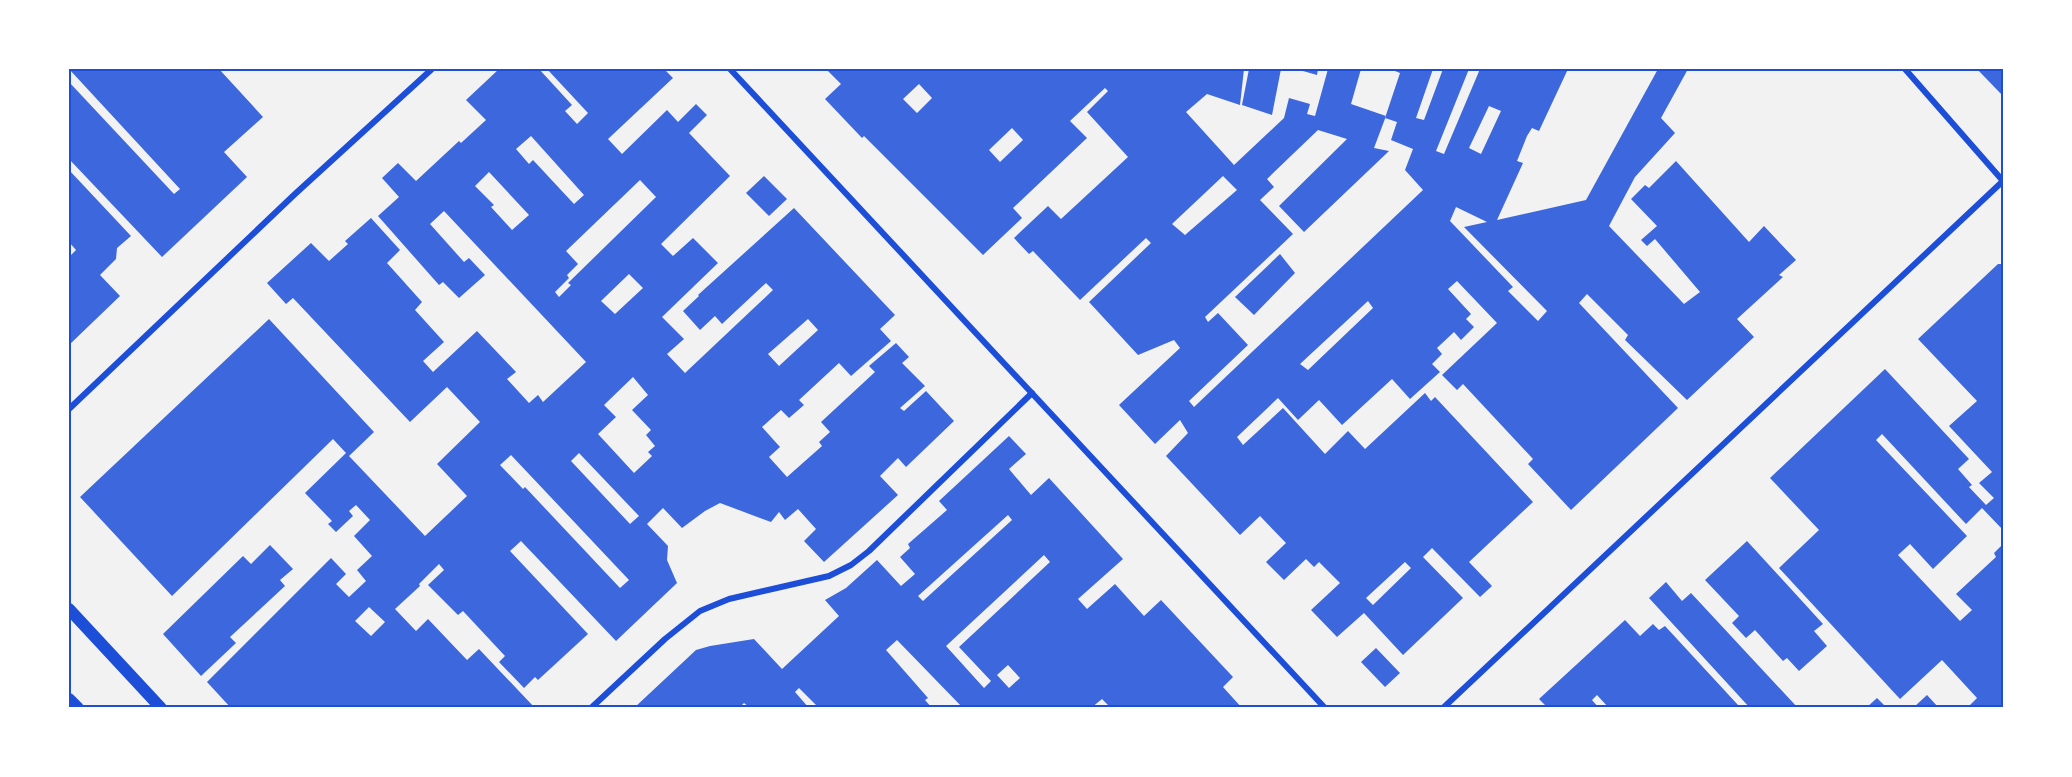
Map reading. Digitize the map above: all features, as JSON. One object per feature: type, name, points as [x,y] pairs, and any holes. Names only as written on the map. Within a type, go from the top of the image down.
[{"type":"main road","points":[[69,609],[161,708]]},
{"type":"main road","points":[[69,699],[78,708]]},
{"type":"street","points":[[69,409],[295,194],[432,69]]},
{"type":"street","points":[[730,69],[1326,708]]},
{"type":"street","points":[[1443,708],[2003,181],[1905,69]]},
{"type":"street","points":[[591,708],[700,611],[729,599],[829,576],[851,565],[869,551],[1032,393]]},
{"type":"building","points":[[69,69],[219,69],[263,117],[224,152],[247,177],[162,257],[69,159],[69,82],[174,194],[180,189]]},
{"type":"building","points":[[499,69],[539,69],[572,105],[565,111],[577,124],[588,113],[547,69],[664,69],[673,78],[608,139],[622,154],[667,110],[678,122],[696,104],[707,115],[689,133],[730,176],[661,244],[673,256],[693,238],[718,263],[662,317],[684,339],[667,354],[685,373],[773,290],[766,283],[722,324],[715,316],[700,330],[683,311],[794,208],[895,315],[880,329],[891,341],[851,376],[839,363],[799,400],[804,405],[789,418],[781,410],[762,427],[780,447],[769,457],[787,477],[822,446],[819,442],[830,432],[821,422],[875,372],[869,366],[896,343],[909,357],[902,363],[925,386],[900,408],[904,411],[926,391],[954,421],[906,467],[898,458],[880,476],[898,495],[824,562],[804,541],[816,529],[798,509],[785,520],[779,512],[771,522],[720,503],[682,528],[663,508],[647,524],[668,546],[667,560],[677,583],[616,641],[521,541],[510,551],[588,634],[538,680],[535,677],[524,688],[499,662],[505,656],[463,611],[458,615],[428,585],[444,570],[439,564],[395,609],[416,631],[428,619],[467,660],[479,649],[535,708],[231,708],[207,682],[331,558],[346,574],[336,584],[349,597],[366,581],[357,570],[372,556],[354,536],[370,520],[356,505],[349,511],[353,516],[336,532],[328,524],[332,521],[305,493],[346,453],[333,439],[172,596],[80,497],[269,319],[374,432],[349,456],[425,536],[467,496],[437,464],[480,422],[447,387],[410,422],[293,298],[286,304],[267,283],[311,243],[329,261],[348,244],[345,241],[371,218],[400,250],[387,263],[422,302],[415,310],[444,342],[423,361],[433,372],[477,331],[516,372],[507,379],[529,403],[538,395],[543,402],[586,362],[444,211],[430,224],[464,262],[469,258],[485,275],[459,298],[443,282],[439,285],[378,216],[399,197],[382,178],[398,163],[416,181],[459,141],[461,143],[486,120],[466,100]],"holes":[[[531,136],[584,195],[574,204],[533,160],[529,164],[516,149]],[[489,172],[529,215],[512,230],[491,207],[494,205],[475,186]],[[640,180],[656,197],[568,283],[571,285],[559,297],[555,292],[569,278],[567,275],[578,264],[566,251]],[[629,274],[643,288],[615,314],[601,301]],[[808,319],[818,330],[779,366],[768,354]],[[633,377],[648,395],[632,410],[651,430],[646,435],[655,446],[648,452],[652,456],[634,473],[598,434],[616,417],[604,405]],[[579,453],[639,516],[630,524],[571,461]],[[511,455],[629,580],[620,588],[525,487],[523,489],[500,465]],[[369,607],[385,622],[371,636],[355,621]]]},
{"type":"building","points":[[826,69],[960,69],[962,71],[964,69],[1244,69],[1240,105],[1207,94],[1186,112],[1234,165],[1284,118],[1289,98],[1310,104],[1307,114],[1315,116],[1328,69],[1361,69],[1351,104],[1386,116],[1400,73],[1390,69],[1433,69],[1416,118],[1424,120],[1443,69],[1469,69],[1436,151],[1444,154],[1480,69],[1568,69],[1539,131],[1532,128],[1527,136],[1517,161],[1523,163],[1497,220],[1586,200],[1658,69],[1688,69],[1661,118],[1675,133],[1635,177],[1609,226],[1684,304],[1700,292],[1655,239],[1647,246],[1641,240],[1657,226],[1631,199],[1645,185],[1649,188],[1676,161],[1749,242],[1764,226],[1796,260],[1779,275],[1783,277],[1737,319],[1754,337],[1687,400],[1625,340],[1628,335],[1587,294],[1579,303],[1678,408],[1571,510],[1528,464],[1533,459],[1463,384],[1457,390],[1442,375],[1497,323],[1457,281],[1448,289],[1471,314],[1466,319],[1474,327],[1461,340],[1454,332],[1437,348],[1442,354],[1432,364],[1440,372],[1410,399],[1392,379],[1342,425],[1319,400],[1298,420],[1278,398],[1237,437],[1243,445],[1283,408],[1325,454],[1348,431],[1365,449],[1425,393],[1431,401],[1435,397],[1533,502],[1469,562],[1492,586],[1480,597],[1432,548],[1423,557],[1463,598],[1403,655],[1364,613],[1337,637],[1311,610],[1340,583],[1319,562],[1314,567],[1306,559],[1284,580],[1266,562],[1286,543],[1260,516],[1240,535],[1166,456],[1188,433],[1180,420],[1155,444],[1119,405],[1180,348],[1174,340],[1138,355],[1089,302],[1151,243],[1146,238],[1080,300],[1033,251],[1029,254],[1014,238],[1048,206],[1061,219],[1128,157],[1087,112],[1108,91],[1105,88],[1070,121],[1087,138],[1013,208],[1022,218],[983,255],[825,99],[841,84]],"holes":[[[919,84],[932,98],[917,113],[903,99]],[[1489,106],[1501,111],[1481,154],[1469,148]],[[1385,118],[1397,122],[1391,140],[1413,149],[1405,170],[1423,190],[1194,407],[1189,401],[1248,345],[1218,313],[1208,322],[1205,317],[1293,234],[1260,200],[1274,187],[1267,179],[1318,130],[1347,139],[1279,206],[1304,232],[1389,151],[1374,148]],[[1012,128],[1023,140],[1000,162],[989,150]],[[1223,176],[1237,190],[1185,235],[1172,224]],[[1456,207],[1487,222],[1464,227],[1547,311],[1538,321],[1508,291],[1513,287],[1450,221]],[[1368,301],[1373,308],[1308,370],[1300,364]],[[1405,562],[1411,568],[1373,605],[1366,598]]]},
{"type":"building","points":[[1249,69],[1281,69],[1272,115],[1242,105]]},
{"type":"building","points":[[1296,69],[1318,69],[1317,75]]},
{"type":"building","points":[[1977,69],[2003,69],[2003,96]]},
{"type":"building","points":[[69,170],[131,236],[117,248],[116,259],[100,275],[120,296],[69,345],[69,257],[76,250],[69,242]]},
{"type":"building","points":[[764,176],[787,199],[769,216],[746,193]]},
{"type":"building","points":[[1280,254],[1295,273],[1254,315],[1235,297]]},
{"type":"building","points":[[1998,264],[2003,264],[2003,530],[1982,508],[1966,524],[1882,434],[1876,440],[1967,536],[1933,569],[1910,544],[1898,555],[1960,621],[1972,610],[1956,594],[1996,557],[1994,553],[2003,544],[2003,708],[1967,708],[1977,698],[1942,660],[1900,699],[1779,568],[1819,530],[1770,478],[1885,369],[1969,459],[1958,469],[1972,485],[1969,487],[1986,505],[1994,498],[1979,483],[1992,472],[1949,426],[1977,401],[1918,339]]},
{"type":"building","points":[[1009,436],[1026,454],[1009,469],[1031,495],[1049,478],[1123,559],[1078,599],[1087,609],[1115,584],[1144,616],[1161,600],[1233,677],[1223,687],[1242,708],[1111,708],[1102,699],[1091,708],[963,708],[897,640],[886,650],[928,698],[925,700],[932,708],[819,708],[799,688],[795,692],[809,708],[750,708],[744,703],[739,708],[634,708],[696,650],[710,646],[754,639],[782,669],[839,616],[825,600],[846,588],[877,560],[901,586],[915,574],[900,557],[910,548],[908,544],[947,510],[939,501]],"holes":[[[1008,515],[1012,520],[923,601],[918,596]],[[1044,555],[1050,562],[959,647],[991,681],[984,688],[946,646]],[[1008,665],[1020,678],[1009,688],[997,675]]]},
{"type":"building","points":[[1747,541],[1823,624],[1814,631],[1827,646],[1799,671],[1787,658],[1783,661],[1755,630],[1746,638],[1732,623],[1739,616],[1705,580]]},
{"type":"building","points":[[270,545],[293,569],[280,580],[285,586],[230,637],[236,643],[201,676],[163,634],[243,556],[251,564]]},
{"type":"building","points":[[1666,582],[1682,601],[1691,593],[1798,708],[1750,708],[1649,598]]},
{"type":"building","points":[[1625,620],[1640,636],[1653,624],[1659,630],[1665,626],[1738,705],[1735,708],[1630,708],[1627,705],[1623,708],[1609,708],[1597,695],[1592,700],[1599,708],[1548,708],[1539,699]]},
{"type":"building","points":[[1376,648],[1400,673],[1385,687],[1361,662]]},
{"type":"building","points":[[1927,695],[1939,708],[1913,708]]},
{"type":"building","points":[[1877,698],[1887,708],[1866,708]]}]
